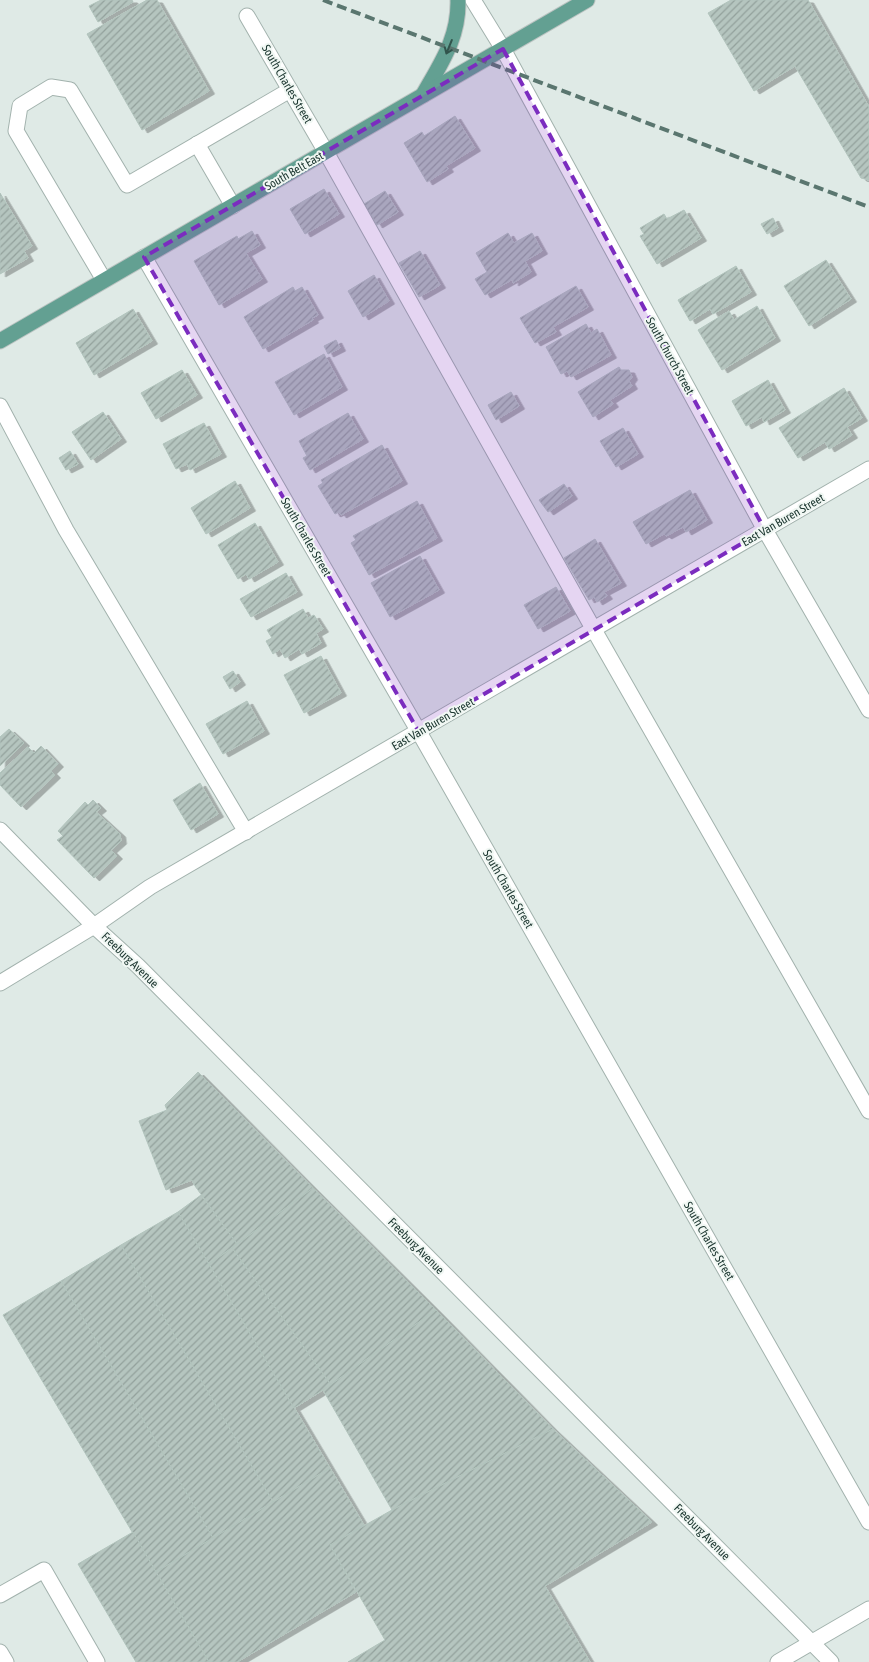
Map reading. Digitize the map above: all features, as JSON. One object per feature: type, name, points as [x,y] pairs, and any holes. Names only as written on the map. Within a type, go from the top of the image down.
[{"type":"main road","points":[[422,96],[450,48],[459,14],[458,0]]},
{"type":"main road","name":"South Belt East","points":[[0,340],[587,0]]},
{"type":"street","name":"South Church Street","points":[[473,0],[503,49],[765,530],[869,710]]},
{"type":"street","name":"South Charles Street","points":[[247,16],[326,152],[594,630],[869,1111]]},
{"type":"street","points":[[104,280],[16,131],[20,106],[50,87],[70,90],[127,185],[290,90]]},
{"type":"street","points":[[197,144],[233,206]]},
{"type":"street","name":"South Charles Street","points":[[144,257],[419,732],[869,1522]]},
{"type":"street","points":[[0,406],[66,530],[246,832]]},
{"type":"street","name":"East Van Buren Street","points":[[0,983],[94,926],[150,887],[869,469]]},
{"type":"street","name":"Freeburg Avenue","points":[[0,830],[94,926],[138,966],[831,1662]]},
{"type":"street","points":[[0,1595],[44,1570],[97,1662]]},
{"type":"street","points":[[778,1662],[869,1609]]},
{"type":"street","points":[[0,1652],[6,1662]]},
{"type":"highlighted area","points":[[503,49],[765,530],[419,732],[144,257]]},
{"type":"building","points":[[101,0],[132,0],[133,2],[98,22],[89,6]]},
{"type":"building","points":[[147,0],[157,0],[209,91],[142,130],[87,34]]},
{"type":"building","points":[[731,0],[808,0],[869,107],[869,180],[861,178],[795,66],[754,91],[708,13]]},
{"type":"building","points":[[455,116],[475,148],[446,166],[448,169],[427,182],[404,143],[422,132],[424,136]]},
{"type":"building","points":[[324,189],[339,214],[305,234],[290,209]]},
{"type":"building","points":[[385,191],[398,212],[377,225],[364,204]]},
{"type":"building","points":[[0,193],[32,246],[24,251],[28,258],[0,274]]},
{"type":"building","points":[[684,210],[701,238],[657,264],[640,236],[644,234],[640,228],[664,214],[667,219]]},
{"type":"building","points":[[773,218],[778,228],[767,234],[761,224]]},
{"type":"building","points":[[252,231],[260,245],[246,253],[262,279],[219,305],[194,261],[237,236],[238,239]]},
{"type":"building","points":[[508,233],[514,243],[532,233],[542,251],[525,261],[531,272],[513,283],[513,279],[485,295],[475,279],[487,272],[476,253]]},
{"type":"building","points":[[420,251],[440,285],[419,297],[399,263]]},
{"type":"building","points":[[826,260],[851,299],[809,326],[784,286]]},
{"type":"building","points":[[736,266],[751,292],[713,314],[710,309],[690,321],[678,300]]},
{"type":"building","points":[[374,275],[389,301],[363,317],[348,291]]},
{"type":"building","points":[[576,286],[588,307],[553,327],[556,332],[535,343],[520,318]]},
{"type":"building","points":[[293,287],[295,291],[302,287],[318,315],[312,318],[313,320],[263,349],[244,317]]},
{"type":"building","points":[[757,306],[775,338],[722,370],[698,330],[729,311],[734,320]]},
{"type":"building","points":[[133,309],[152,341],[94,375],[76,343]]},
{"type":"building","points":[[586,324],[591,333],[597,329],[611,355],[571,377],[567,371],[561,374],[546,347]]},
{"type":"building","points":[[336,340],[340,348],[328,354],[324,346]]},
{"type":"building","points":[[324,354],[342,387],[294,415],[275,382]]},
{"type":"building","points":[[619,367],[621,370],[629,370],[632,377],[629,381],[632,386],[610,400],[613,404],[593,417],[578,392]]},
{"type":"building","points":[[182,370],[197,395],[156,419],[141,393]]},
{"type":"building","points":[[768,380],[785,410],[764,422],[762,417],[746,426],[732,401]]},
{"type":"building","points":[[844,388],[862,418],[847,427],[852,435],[829,449],[825,442],[798,458],[779,428]]},
{"type":"building","points":[[511,392],[519,406],[496,420],[488,405]]},
{"type":"building","points":[[103,412],[121,439],[91,460],[72,432]]},
{"type":"building","points":[[348,413],[363,439],[310,470],[303,458],[307,456],[299,441]]},
{"type":"building","points":[[204,423],[221,454],[190,470],[187,464],[176,469],[163,444]]},
{"type":"building","points":[[623,428],[638,454],[616,467],[600,441]]},
{"type":"building","points":[[382,445],[402,481],[341,515],[339,512],[335,514],[318,486],[323,483],[321,480]]},
{"type":"building","points":[[70,451],[78,464],[66,470],[59,458]]},
{"type":"building","points":[[235,481],[250,508],[206,534],[191,508]]},
{"type":"building","points":[[564,484],[572,496],[548,512],[539,500]]},
{"type":"building","points":[[690,490],[707,520],[686,532],[683,527],[666,536],[664,534],[646,544],[633,522]]},
{"type":"building","points":[[417,501],[437,538],[369,575],[351,543],[356,540],[353,536]]},
{"type":"building","points":[[255,523],[278,562],[249,579],[246,574],[238,579],[218,545]]},
{"type":"building","points":[[595,539],[621,583],[604,592],[607,596],[597,602],[594,597],[589,600],[564,558]]},
{"type":"building","points":[[420,556],[439,590],[390,617],[371,583]]},
{"type":"building","points":[[286,573],[297,592],[251,617],[240,599]]},
{"type":"building","points":[[556,587],[570,611],[538,629],[524,605]]},
{"type":"building","points":[[303,609],[308,618],[314,615],[323,629],[316,633],[321,643],[302,654],[299,649],[285,658],[280,649],[273,654],[266,641],[272,638],[267,630]]},
{"type":"building","points":[[321,656],[341,693],[304,713],[284,675]]},
{"type":"building","points":[[233,671],[240,682],[230,689],[223,677]]},
{"type":"building","points":[[247,701],[264,731],[223,754],[206,724]]},
{"type":"building","points":[[9,729],[24,743],[0,766],[0,737]]},
{"type":"building","points":[[41,746],[58,764],[51,771],[55,775],[21,807],[0,785],[0,773],[28,747],[34,753]]},
{"type":"building","points":[[200,783],[218,814],[191,830],[173,800]]},
{"type":"building","points":[[93,800],[101,808],[96,812],[120,834],[121,841],[111,850],[117,856],[94,878],[57,840],[63,836],[58,831],[85,802],[88,805]]},
{"type":"building","points":[[198,1072],[313,1188],[237,1244],[192,1180],[166,1190],[139,1121],[167,1110],[165,1105]]},
{"type":"building","points":[[313,1188],[436,1310],[331,1385],[232,1248]]},
{"type":"building","points":[[201,1195],[237,1244],[209,1264],[178,1212]]},
{"type":"building","points":[[178,1212],[330,1468],[273,1502],[121,1245]]},
{"type":"building","points":[[121,1245],[273,1502],[213,1538],[61,1281]]},
{"type":"building","points":[[232,1248],[331,1385],[294,1408],[209,1264]]},
{"type":"building","points":[[61,1281],[213,1538],[156,1572],[3,1315]]},
{"type":"building","points":[[436,1310],[553,1429],[392,1510],[323,1390]]},
{"type":"building","points":[[553,1429],[652,1522],[545,1586],[590,1662],[348,1662],[385,1640],[330,1545],[392,1510]]},
{"type":"building","points":[[330,1468],[364,1525],[330,1545],[356,1592],[237,1662],[209,1662],[156,1572]]},
{"type":"building","points":[[133,1532],[209,1662],[136,1662],[78,1564]]},
{"type":"railway","points":[[323,0],[869,207]]}]
